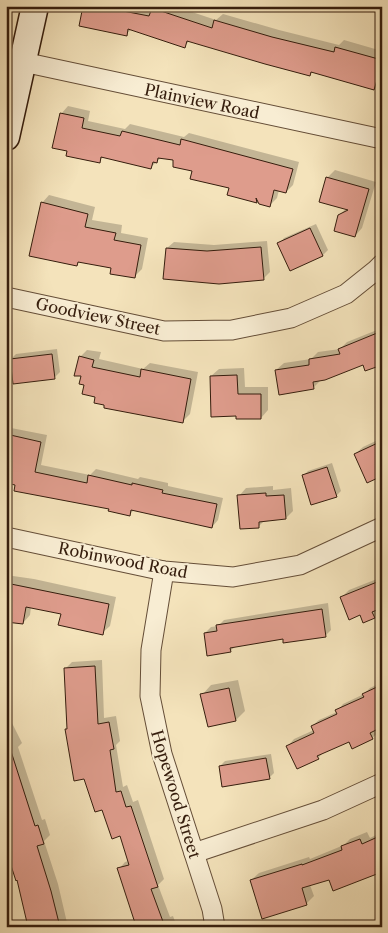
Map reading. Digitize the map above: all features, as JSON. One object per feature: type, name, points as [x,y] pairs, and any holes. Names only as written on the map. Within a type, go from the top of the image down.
[{"type":"street","points":[[6,137],[35,6]]},
{"type":"street","name":"Plainview Road","points":[[23,62],[382,139]]},
{"type":"street","name":"Goodview Street","points":[[6,297],[164,331],[232,330],[290,318],[346,294],[382,264]]},
{"type":"street","name":"Robinwood Road","points":[[6,537],[164,571],[233,577],[300,565],[382,527]]},
{"type":"street","name":"Hopewood Street","points":[[164,571],[151,650],[150,696],[162,754],[212,909],[215,927]]},
{"type":"street","points":[[194,853],[323,810],[382,783]]},
{"type":"building","points":[[83,6],[124,6],[123,11],[149,16],[152,8],[212,28],[214,20],[334,52],[335,47],[382,60],[382,63],[374,90],[311,72],[310,76],[187,41],[185,48],[128,29],[127,36],[79,26]]},
{"type":"building","points":[[60,113],[84,118],[82,128],[120,136],[122,131],[180,145],[181,139],[293,169],[286,193],[274,190],[270,207],[259,204],[256,198],[257,203],[227,195],[229,188],[190,179],[192,171],[173,167],[173,160],[158,158],[157,163],[153,162],[151,169],[101,157],[100,163],[66,156],[67,151],[52,148]]},
{"type":"building","points":[[326,177],[369,189],[355,237],[334,231],[338,215],[348,210],[319,202]]},
{"type":"building","points":[[41,202],[88,214],[85,227],[116,233],[114,240],[141,245],[135,278],[110,274],[111,268],[78,262],[77,266],[29,256]]},
{"type":"building","points":[[310,228],[323,256],[290,271],[277,243]]},
{"type":"building","points":[[261,247],[264,280],[219,284],[163,279],[166,248],[207,251]]},
{"type":"building","points":[[382,331],[382,365],[365,371],[363,365],[325,380],[313,382],[314,389],[279,395],[275,370],[309,365],[309,359],[340,354],[338,349]]},
{"type":"building","points":[[52,354],[55,379],[13,384],[10,359]]},
{"type":"building","points":[[79,356],[94,360],[92,367],[140,377],[141,369],[191,379],[183,423],[104,408],[104,405],[94,403],[95,397],[82,394],[84,385],[79,384],[81,376],[74,376]]},
{"type":"building","points":[[237,375],[238,394],[261,394],[261,419],[236,419],[236,416],[211,417],[210,376]]},
{"type":"building","points":[[6,434],[41,442],[35,472],[87,483],[88,475],[132,485],[132,483],[163,490],[162,493],[217,504],[212,528],[131,510],[130,516],[108,511],[109,509],[14,491],[15,485],[6,483]]},
{"type":"building","points":[[382,441],[382,476],[367,483],[354,454]]},
{"type":"building","points":[[327,467],[337,497],[311,505],[302,475]]},
{"type":"building","points":[[266,493],[266,496],[284,495],[286,519],[259,522],[259,528],[240,529],[237,495]]},
{"type":"building","points":[[382,580],[382,608],[372,612],[375,618],[363,623],[360,615],[349,620],[340,597]]},
{"type":"building","points":[[6,583],[109,604],[103,635],[58,625],[61,614],[26,607],[23,624],[6,622]]},
{"type":"building","points":[[322,609],[326,637],[283,643],[283,639],[230,648],[231,652],[207,656],[204,633],[217,631],[216,625]]},
{"type":"building","points":[[95,666],[98,724],[109,722],[114,749],[110,750],[116,792],[121,791],[126,807],[131,806],[158,887],[151,889],[165,927],[139,927],[138,922],[135,923],[117,868],[129,865],[120,836],[112,839],[102,810],[95,812],[84,779],[74,781],[65,729],[67,729],[64,668]]},
{"type":"building","points":[[377,687],[382,698],[382,727],[370,733],[373,739],[352,749],[349,742],[317,756],[319,759],[297,769],[286,746],[314,733],[311,726],[337,714],[335,710],[364,697],[362,694]]},
{"type":"building","points":[[229,688],[236,721],[208,727],[200,694]]},
{"type":"building","points":[[6,745],[9,745],[35,826],[38,825],[44,844],[37,846],[60,927],[28,927],[17,880],[6,850]]},
{"type":"building","points":[[266,758],[270,779],[222,787],[219,766]]},
{"type":"building","points":[[382,835],[382,872],[333,891],[329,880],[302,888],[307,905],[262,919],[250,880],[302,865],[342,850],[341,846],[360,839],[362,844]]}]
